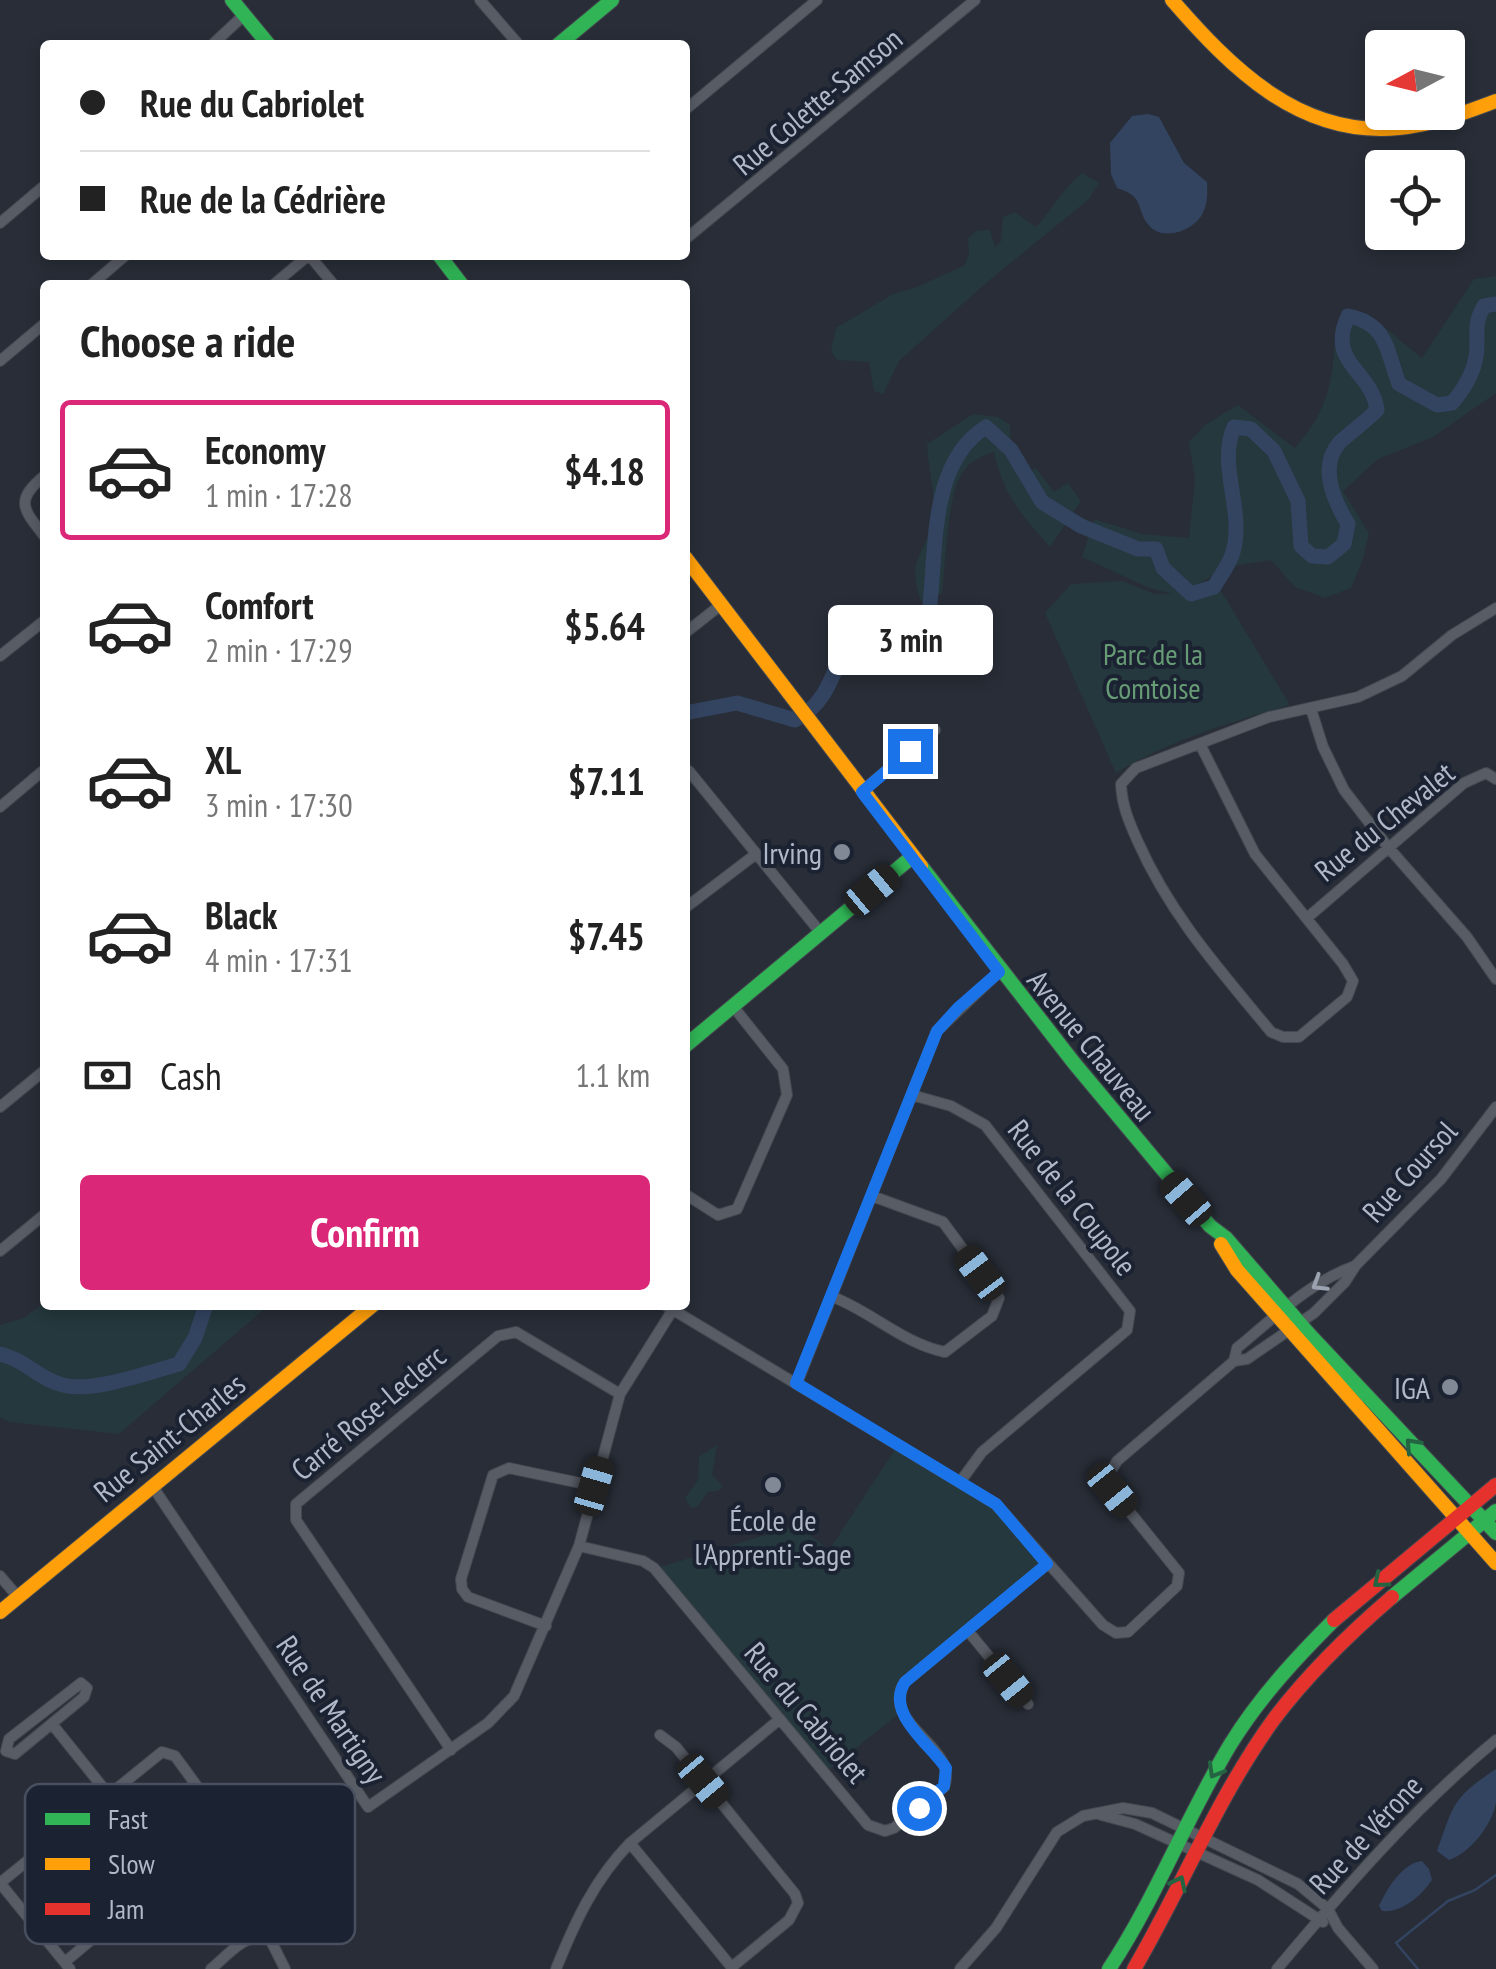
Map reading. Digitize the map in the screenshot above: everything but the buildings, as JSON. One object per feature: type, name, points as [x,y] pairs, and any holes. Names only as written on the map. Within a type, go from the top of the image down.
[{"type":"main road","points":[[232,0],[265,40]]},
{"type":"main road","points":[[564,40],[612,0]]},
{"type":"main road","points":[[1172,0],[1224,61],[1257,88],[1292,108],[1333,124],[1375,131],[1415,129],[1496,102]]},
{"type":"main road","points":[[442,260],[458,280]]},
{"type":"main road","name":"Avenue Chauveau","points":[[690,564],[796,698],[999,972],[1126,1131],[1210,1226],[1238,1270],[1295,1327]]},
{"type":"main road","points":[[690,1042],[913,856]]},
{"type":"main road","name":"Rue Saint-Charles","points":[[0,1612],[367,1310]]},
{"type":"main road","points":[[1295,1327],[1469,1506],[1490,1516],[1496,1533]]},
{"type":"main road","points":[[1295,1327],[1454,1518],[1496,1562]]},
{"type":"main road","points":[[1109,1969],[1148,1906],[1209,1782],[1252,1713],[1343,1611],[1496,1485]]},
{"type":"main road","points":[[1134,1969],[1198,1844],[1272,1722],[1306,1678],[1490,1516]]},
{"type":"street","points":[[480,0],[515,40]]},
{"type":"street","points":[[690,106],[817,0]]},
{"type":"street","name":"Rue Colette-Samson","points":[[690,233],[975,1]]},
{"type":"street","points":[[218,40],[244,16]]},
{"type":"street","points":[[0,223],[40,189]]},
{"type":"street","points":[[96,280],[120,260]]},
{"type":"street","points":[[280,280],[303,260]]},
{"type":"street","points":[[313,260],[330,280]]},
{"type":"street","points":[[0,361],[40,327]]},
{"type":"street","points":[[40,479],[28,489],[23,501],[40,530]]},
{"type":"street","points":[[690,629],[722,604]]},
{"type":"street","points":[[1200,744],[1254,854],[1353,981],[1347,996],[1298,1036],[1283,1038],[1271,1032],[1191,936],[1157,885],[1122,805],[1121,784],[1136,768],[1268,717],[1358,697],[1402,676],[1452,635],[1496,608]]},
{"type":"street","points":[[1,653],[40,624]]},
{"type":"street","points":[[1311,708],[1323,747],[1344,790],[1496,979]]},
{"type":"street","points":[[862,792],[935,730]]},
{"type":"street","points":[[690,771],[820,932]]},
{"type":"street","points":[[0,807],[40,773]]},
{"type":"street","name":"Rue du Chevalet","points":[[1307,918],[1464,783],[1486,773],[1496,779]]},
{"type":"street","points":[[690,904],[756,854]]},
{"type":"street","points":[[796,1383],[937,1031],[999,972]]},
{"type":"street","points":[[690,1197],[718,1215],[737,1208],[787,1095],[783,1069],[732,1005]]},
{"type":"street","points":[[0,1107],[40,1074]]},
{"type":"street","name":"Rue de la Coupole","points":[[912,1095],[951,1106],[985,1125],[1130,1311],[1127,1330],[982,1452],[960,1482]]},
{"type":"street","name":"Rue Coursol","points":[[671,1310],[996,1504],[1103,1625],[1116,1633],[1128,1632],[1177,1586],[1179,1573],[1112,1490],[1110,1474],[1117,1461],[1234,1361],[1247,1359],[1295,1327],[1344,1282],[1441,1179],[1496,1108]]},
{"type":"street","points":[[833,1297],[861,1308],[923,1348],[946,1352],[992,1316],[999,1298],[942,1222],[872,1196]]},
{"type":"street","points":[[0,1251],[40,1218]]},
{"type":"street","name":"Rue Coursol","points":[[1234,1361],[1238,1348],[1281,1311],[1338,1272],[1356,1265]]},
{"type":"street","name":"Rue de Martigny","points":[[355,1788],[368,1807],[488,1723],[514,1696],[580,1546],[620,1394],[667,1310]]},
{"type":"street","name":"Carré Rose-Leclerc","points":[[451,1750],[296,1520],[296,1504],[498,1336],[516,1332],[620,1394]]},
{"type":"street","points":[[546,1626],[468,1596],[462,1590],[461,1578],[493,1474],[509,1468],[594,1486]]},
{"type":"street","name":"Rue de Martigny","points":[[153,1487],[353,1784]]},
{"type":"street","name":"Rue du Cabriolet","points":[[580,1546],[643,1560],[654,1568],[868,1825],[884,1832],[944,1786],[947,1779],[946,1768],[938,1756],[901,1712],[898,1692],[905,1682],[1047,1564]]},
{"type":"street","points":[[0,1576],[18,1597]]},
{"type":"street","points":[[968,1631],[1028,1704]]},
{"type":"street","points":[[85,1684],[84,1697],[52,1724],[15,1754],[6,1751],[9,1739],[72,1688],[85,1684]]},
{"type":"street","points":[[556,1969],[590,1892],[608,1865],[780,1719]]},
{"type":"street","points":[[52,1724],[100,1784]]},
{"type":"street","points":[[630,1843],[732,1968],[789,1920],[798,1903],[796,1894],[676,1747],[660,1735]]},
{"type":"street","name":"Rue de Vérone","points":[[1277,1969],[1398,1832],[1459,1770],[1496,1740]]},
{"type":"street","points":[[123,1784],[162,1752],[174,1756],[195,1784]]},
{"type":"street","points":[[960,1969],[996,1928],[1057,1832],[1069,1822],[1097,1814],[1138,1809],[1181,1838],[1266,1866],[1298,1884],[1328,1909],[1338,1928],[1372,1969]]},
{"type":"street","points":[[1198,1844],[1318,1920],[1338,1928]]},
{"type":"street","points":[[25,1863],[0,1883],[25,1913]]},
{"type":"street","points":[[51,1944],[68,1965],[92,1944]]},
{"type":"street","points":[[211,1969],[242,1944]]},
{"type":"street","points":[[272,1944],[285,1969]]},
{"type":"green space","points":[[1082,173],[1099,183],[1088,200],[899,361],[883,394],[874,391],[869,362],[837,360],[831,351],[836,328],[893,294],[965,265],[968,238],[976,231],[990,230],[995,247],[1001,241],[1003,217],[1014,212],[1036,227]]},
{"type":"green space","name":"Parc de la Comtoise","points":[[1496,276],[1496,393],[1433,437],[1378,459],[1343,491],[1369,533],[1351,588],[1325,598],[1295,587],[1271,560],[1227,567],[1181,595],[1196,597],[1221,591],[1290,705],[1179,741],[1116,773],[1045,613],[1071,584],[1122,581],[1155,594],[1172,594],[1147,587],[1082,557],[1094,519],[1142,534],[1189,538],[1195,479],[1189,442],[1205,425],[1238,405],[1295,448],[1323,406],[1336,327],[1367,313],[1422,358],[1474,279]]},
{"type":"green space","points":[[973,414],[998,417],[1010,425],[1010,439],[1032,471],[1035,467],[1054,492],[1068,483],[1081,501],[1050,547],[1015,504],[994,452],[977,459],[964,470],[955,491],[942,593],[921,601],[916,565],[934,508],[927,444]]},
{"type":"green space","points":[[40,1306],[40,1310],[263,1310],[119,1434],[9,1422],[0,1417],[0,1325],[24,1318]]},
{"type":"green space","points":[[717,1445],[712,1475],[723,1486],[708,1492],[697,1507],[691,1508],[685,1498],[698,1480],[699,1457]]},
{"type":"green space","points":[[898,1445],[996,1504],[1047,1564],[905,1682],[901,1712],[825,1773],[654,1569],[798,1525],[829,1550]]},
{"type":"water","points":[[1132,116],[1159,117],[1184,163],[1207,182],[1207,201],[1200,217],[1174,233],[1151,228],[1135,198],[1117,188],[1111,174],[1110,143]]},
{"type":"water","points":[[1496,1769],[1496,1803],[1490,1820],[1472,1845],[1449,1860],[1437,1851],[1456,1803]]},
{"type":"water","points":[[1422,1861],[1432,1880],[1428,1886],[1404,1906],[1382,1911],[1379,1906],[1396,1878],[1408,1866]]},
{"type":"waterway","points":[[690,712],[737,703],[795,720],[824,694],[851,635],[905,631],[929,613],[935,537],[945,486],[967,443],[986,427],[1011,450],[1042,502],[1081,526],[1138,549],[1156,549],[1163,568],[1191,594],[1214,587],[1232,556],[1236,520],[1229,473],[1230,442],[1234,427],[1251,429],[1274,451],[1298,501],[1301,546],[1312,556],[1328,557],[1344,544],[1348,524],[1330,483],[1333,451],[1377,410],[1367,385],[1346,356],[1343,332],[1348,316],[1378,332],[1399,384],[1437,405],[1452,403],[1466,383],[1475,361],[1479,316],[1484,306],[1496,304]]},
{"type":"waterway","points":[[0,1354],[63,1385],[89,1386],[121,1380],[179,1364],[195,1338],[204,1310]]},
{"type":"waterway","points":[[1418,1969],[1396,1943],[1448,1901],[1475,1890],[1496,1875]]},
{"type":"traffic: fast","points":[[232,0],[265,40]]},
{"type":"traffic: fast","points":[[564,40],[612,0]]},
{"type":"traffic: fast","points":[[443,260],[458,280]]},
{"type":"traffic: fast","points":[[690,1042],[913,856]]},
{"type":"traffic: fast","points":[[921,866],[1074,1063],[1210,1226],[1226,1238],[1309,1334],[1496,1533]]},
{"type":"traffic: fast","points":[[1392,1597],[1496,1511]]},
{"type":"traffic: fast","points":[[1109,1969],[1230,1745],[1278,1680],[1334,1620]]},
{"type":"traffic: slow","points":[[1172,0],[1244,73],[1299,110],[1330,122],[1363,128],[1399,128],[1448,118],[1496,101]]},
{"type":"traffic: slow","points":[[690,564],[921,866]]},
{"type":"traffic: slow","points":[[1221,1244],[1237,1270],[1496,1563]]},
{"type":"traffic: slow","points":[[0,1612],[367,1310]]},
{"type":"traffic: jam","points":[[1334,1620],[1496,1485]]},
{"type":"traffic: jam","points":[[1134,1969],[1235,1779],[1274,1719],[1330,1655],[1392,1597]]},
{"type":"place","name":"Irving","points":[[842,852]]},
{"type":"place","name":"IGA","points":[[1450,1387]]},
{"type":"place","name":"École de l'Apprenti-Sage","points":[[773,1485]]},
{"type":"route","points":[[910,751],[862,792],[999,972],[937,1031],[796,1383],[996,1504],[1047,1564],[905,1682],[898,1692],[901,1712],[946,1768],[944,1786],[919,1808]]}]
